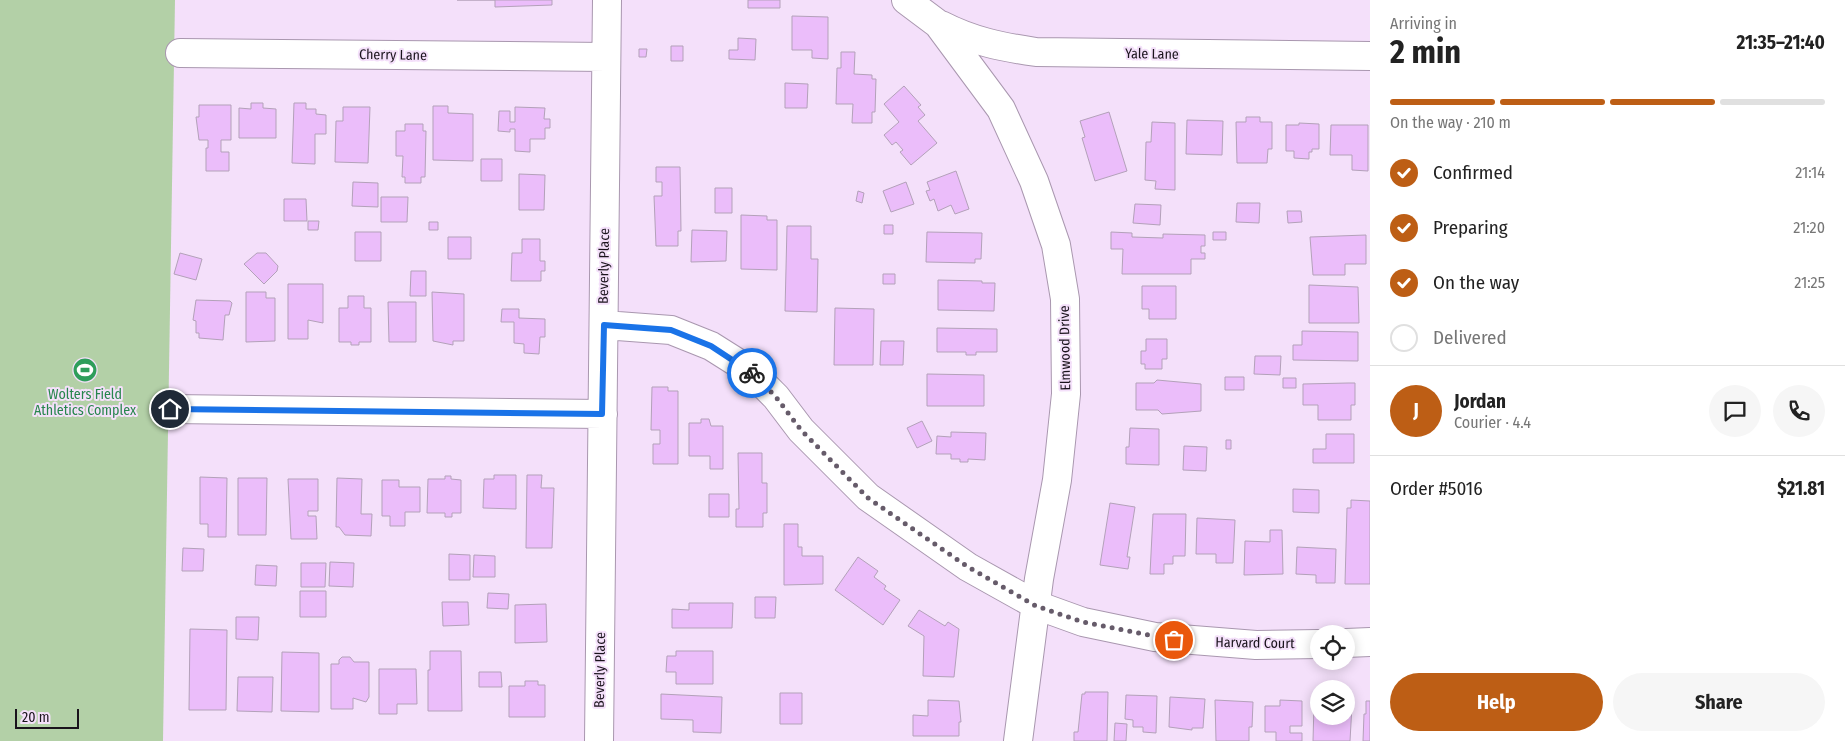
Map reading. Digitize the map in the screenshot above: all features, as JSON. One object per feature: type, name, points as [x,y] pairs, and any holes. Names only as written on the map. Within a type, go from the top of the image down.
[{"type":"street","name":"Beverly Place","points":[[599,741],[607,0]]},
{"type":"street","name":"Elmwood Drive","points":[[906,0],[938,24],[1001,109],[1034,181],[1056,245],[1065,299],[1066,394],[1056,480],[1036,606],[1018,741]]},
{"type":"street","name":"Yale Lane","points":[[938,24],[975,41],[1036,52],[1370,56]]},
{"type":"street","name":"Cherry Lane","points":[[180,53],[606,57]]},
{"type":"street","name":"Harvard Court","points":[[604,325],[671,330],[711,346],[749,370],[776,397],[801,430],[868,498],[968,567],[1036,606],[1083,622],[1155,637],[1194,642],[1256,645],[1310,644]]},
{"type":"street","points":[[170,409],[602,414]]},
{"type":"street","points":[[1355,643],[1370,642]]},
{"type":"green space","name":"Wolters Field Athletics Complex","points":[[0,0],[175,0],[163,741],[0,741]]},
{"type":"building","points":[[495,0],[552,0],[552,5],[495,7]]},
{"type":"building","points":[[748,0],[780,0],[780,8],[748,8]]},
{"type":"building","points":[[792,16],[828,17],[828,59],[812,58],[812,50],[792,50]]},
{"type":"building","points":[[738,38],[756,39],[755,60],[729,59],[729,50],[738,50]]},
{"type":"building","points":[[671,46],[683,46],[683,61],[671,61]]},
{"type":"building","points":[[639,49],[647,49],[646,57],[639,57]]},
{"type":"building","points":[[841,52],[855,52],[854,74],[872,75],[872,79],[876,79],[875,112],[872,112],[872,123],[852,123],[853,104],[836,104],[837,68],[841,68]]},
{"type":"building","points":[[785,83],[808,84],[807,108],[785,108]]},
{"type":"building","points":[[904,86],[921,105],[918,107],[925,115],[918,121],[937,143],[911,165],[900,152],[903,150],[896,142],[892,145],[884,135],[899,122],[884,104]]},
{"type":"building","points":[[251,103],[263,103],[263,108],[276,109],[276,138],[239,138],[239,108],[251,109]]},
{"type":"building","points":[[294,103],[306,103],[306,109],[316,109],[316,114],[326,115],[326,134],[315,134],[315,164],[292,163]]},
{"type":"building","points":[[199,105],[231,105],[231,140],[221,140],[221,152],[229,152],[229,171],[206,171],[208,140],[199,140],[196,117],[199,117]]},
{"type":"building","points":[[433,106],[448,106],[448,113],[473,114],[473,161],[433,160]]},
{"type":"building","points":[[343,107],[370,107],[368,163],[335,162],[336,121],[343,121]]},
{"type":"building","points":[[515,107],[545,108],[544,119],[550,119],[550,128],[545,128],[545,139],[530,139],[530,152],[515,151],[515,129],[510,129],[510,132],[498,131],[499,111],[510,111],[510,122],[515,122]]},
{"type":"building","points":[[1109,112],[1127,171],[1095,181],[1082,138],[1085,137],[1080,121]]},
{"type":"building","points":[[1246,117],[1260,117],[1260,122],[1272,122],[1272,149],[1268,149],[1267,163],[1237,163],[1236,122],[1246,122]]},
{"type":"building","points":[[1187,120],[1223,121],[1222,155],[1186,154]]},
{"type":"building","points":[[1152,122],[1175,123],[1175,190],[1155,189],[1156,181],[1145,180],[1146,142],[1151,142]]},
{"type":"building","points":[[1299,123],[1319,124],[1319,149],[1312,149],[1312,152],[1309,152],[1309,159],[1294,158],[1294,151],[1286,151],[1286,125],[1299,125]]},
{"type":"building","points":[[405,124],[423,124],[423,131],[426,131],[425,177],[421,177],[421,183],[405,183],[405,177],[402,177],[403,156],[396,156],[396,131],[405,131]]},
{"type":"building","points":[[1331,125],[1368,125],[1368,171],[1352,170],[1352,155],[1330,155]]},
{"type":"building","points":[[481,159],[502,159],[502,181],[481,181]]},
{"type":"building","points":[[656,167],[680,167],[681,231],[678,231],[678,246],[656,246],[654,196],[662,196],[662,182],[656,182]]},
{"type":"building","points":[[956,171],[969,209],[955,214],[951,205],[938,211],[934,199],[930,201],[926,191],[930,190],[927,182]]},
{"type":"building","points":[[519,174],[545,175],[544,210],[519,210]]},
{"type":"building","points":[[353,182],[378,183],[378,207],[352,206]]},
{"type":"building","points":[[906,182],[914,204],[891,212],[883,191]]},
{"type":"building","points":[[715,188],[732,188],[732,213],[715,213]]},
{"type":"building","points":[[858,191],[864,193],[862,203],[856,201]]},
{"type":"building","points":[[381,197],[408,197],[407,222],[381,222]]},
{"type":"building","points":[[284,199],[306,199],[307,221],[284,221]]},
{"type":"building","points":[[1237,203],[1260,203],[1259,223],[1236,222]]},
{"type":"building","points":[[1135,204],[1161,205],[1160,225],[1133,223]]},
{"type":"building","points":[[1287,211],[1301,211],[1302,222],[1288,223]]},
{"type":"building","points":[[741,215],[767,216],[767,220],[777,220],[777,270],[741,269]]},
{"type":"building","points":[[308,221],[319,221],[318,230],[308,230]]},
{"type":"building","points":[[429,222],[438,222],[438,230],[429,230]]},
{"type":"building","points":[[884,225],[893,225],[893,234],[884,234]]},
{"type":"building","points":[[787,226],[811,226],[811,259],[818,259],[817,312],[785,311]]},
{"type":"building","points":[[692,230],[727,231],[726,261],[691,262]]},
{"type":"building","points":[[355,232],[381,232],[381,261],[355,261]]},
{"type":"building","points":[[927,232],[982,233],[981,259],[975,259],[975,263],[926,262]]},
{"type":"building","points":[[1111,232],[1132,233],[1132,237],[1163,238],[1163,234],[1205,235],[1205,246],[1201,246],[1201,253],[1205,253],[1205,259],[1191,259],[1191,274],[1122,274],[1123,249],[1111,249]]},
{"type":"building","points":[[1213,232],[1226,232],[1226,240],[1213,240]]},
{"type":"building","points":[[1366,235],[1366,264],[1345,264],[1345,275],[1313,275],[1310,237]]},
{"type":"building","points":[[448,237],[471,237],[471,259],[448,259]]},
{"type":"building","points":[[522,239],[540,239],[540,261],[545,261],[545,271],[541,271],[541,281],[511,281],[512,253],[522,253]]},
{"type":"building","points":[[180,253],[202,259],[196,280],[174,274]]},
{"type":"building","points":[[257,253],[266,253],[278,266],[277,271],[264,284],[244,264]]},
{"type":"building","points":[[411,271],[426,271],[426,296],[410,296]]},
{"type":"building","points":[[883,274],[895,274],[895,284],[883,284]]},
{"type":"building","points":[[938,280],[995,283],[994,311],[938,310]]},
{"type":"building","points":[[288,284],[323,284],[323,323],[308,320],[308,339],[288,339]]},
{"type":"building","points":[[1309,285],[1358,287],[1359,323],[1309,323]]},
{"type":"building","points":[[1142,286],[1176,286],[1176,319],[1149,319],[1149,309],[1142,309]]},
{"type":"building","points":[[246,292],[266,292],[266,298],[275,298],[275,341],[246,342]]},
{"type":"building","points":[[432,292],[464,294],[464,341],[453,341],[453,345],[433,341]]},
{"type":"building","points":[[348,296],[364,296],[364,308],[371,308],[371,342],[359,342],[359,345],[351,345],[351,342],[339,342],[339,308],[348,308]]},
{"type":"building","points":[[196,300],[230,301],[232,303],[229,315],[225,315],[223,340],[199,338],[199,333],[196,333],[196,321],[193,320]]},
{"type":"building","points":[[388,302],[416,302],[416,342],[389,342]]},
{"type":"building","points":[[835,308],[874,309],[873,365],[834,365]]},
{"type":"building","points":[[502,309],[519,309],[519,318],[545,319],[545,337],[540,337],[539,354],[524,353],[524,344],[514,343],[514,322],[501,322]]},
{"type":"building","points":[[937,328],[997,329],[997,352],[976,352],[976,355],[966,355],[966,352],[937,352]]},
{"type":"building","points":[[1302,331],[1358,332],[1358,361],[1293,360],[1293,345],[1302,345]]},
{"type":"building","points":[[1146,339],[1167,339],[1167,359],[1162,359],[1162,369],[1145,369],[1145,364],[1141,364],[1141,351],[1146,351]]},
{"type":"building","points":[[881,341],[904,341],[903,365],[880,365]]},
{"type":"building","points":[[1255,356],[1281,356],[1280,375],[1254,374]]},
{"type":"building","points":[[927,374],[984,375],[984,406],[927,406]]},
{"type":"building","points":[[1225,377],[1244,377],[1244,390],[1225,390]]},
{"type":"building","points":[[1283,378],[1296,378],[1296,388],[1283,388]]},
{"type":"building","points":[[1157,380],[1201,384],[1201,411],[1162,414],[1158,410],[1136,410],[1136,383],[1154,383]]},
{"type":"building","points":[[1355,383],[1355,405],[1351,405],[1351,420],[1318,420],[1318,405],[1303,405],[1303,384]]},
{"type":"building","points":[[652,387],[668,387],[668,391],[678,391],[678,464],[653,464],[653,444],[660,444],[660,430],[651,430]]},
{"type":"building","points":[[701,419],[709,419],[711,426],[723,426],[723,469],[710,469],[710,456],[689,456],[689,423],[701,423]]},
{"type":"building","points":[[922,421],[932,441],[917,448],[907,428]]},
{"type":"building","points":[[1130,428],[1159,429],[1159,465],[1126,464],[1126,447],[1129,447]]},
{"type":"building","points":[[951,432],[986,433],[985,460],[968,459],[968,462],[960,462],[960,459],[951,459],[951,454],[936,454],[937,436],[951,437]]},
{"type":"building","points":[[1326,434],[1354,434],[1354,463],[1313,463],[1313,449],[1326,449]]},
{"type":"building","points":[[1226,440],[1231,440],[1231,449],[1226,449]]},
{"type":"building","points":[[1184,446],[1207,447],[1206,471],[1183,470]]},
{"type":"building","points":[[738,453],[762,453],[762,483],[767,483],[767,513],[763,513],[763,527],[736,527],[736,509],[739,509]]},
{"type":"building","points":[[494,475],[516,475],[516,509],[483,508],[484,479],[494,479]]},
{"type":"building","points":[[527,475],[542,475],[541,488],[554,488],[552,548],[526,548]]},
{"type":"building","points":[[445,476],[461,480],[461,513],[452,513],[452,517],[445,517],[445,513],[427,513],[428,479],[445,479]]},
{"type":"building","points":[[200,477],[227,478],[226,537],[208,537],[208,524],[200,524]]},
{"type":"building","points":[[238,478],[267,478],[266,535],[238,535]]},
{"type":"building","points":[[337,478],[362,479],[361,514],[372,514],[371,536],[345,535],[339,527],[336,527]]},
{"type":"building","points":[[288,479],[318,479],[318,511],[308,511],[308,516],[316,516],[317,539],[291,539]]},
{"type":"building","points":[[382,480],[399,480],[399,487],[420,487],[420,512],[405,512],[405,526],[390,526],[390,516],[382,516]]},
{"type":"building","points":[[1293,489],[1319,490],[1319,513],[1293,512]]},
{"type":"building","points":[[709,494],[729,494],[729,517],[709,517]]},
{"type":"building","points":[[1351,500],[1370,501],[1370,584],[1345,584],[1347,508],[1351,508]]},
{"type":"building","points":[[1110,503],[1135,507],[1127,557],[1130,557],[1128,569],[1100,565]]},
{"type":"building","points":[[1153,514],[1186,514],[1185,556],[1173,556],[1173,564],[1164,564],[1164,574],[1150,574]]},
{"type":"building","points":[[1197,518],[1235,520],[1233,563],[1216,563],[1216,554],[1196,554]]},
{"type":"building","points":[[784,524],[798,524],[798,547],[802,547],[802,556],[823,556],[823,584],[784,585]]},
{"type":"building","points":[[1270,530],[1282,530],[1283,574],[1244,575],[1245,541],[1270,542]]},
{"type":"building","points":[[1297,547],[1336,549],[1335,583],[1316,583],[1316,575],[1296,574]]},
{"type":"building","points":[[183,548],[204,549],[203,571],[182,571]]},
{"type":"building","points":[[449,554],[470,555],[470,580],[449,580]]},
{"type":"building","points":[[474,555],[495,556],[495,577],[473,577]]},
{"type":"building","points":[[858,557],[878,571],[874,577],[886,586],[884,589],[900,600],[883,625],[835,590]]},
{"type":"building","points":[[330,562],[354,563],[353,587],[329,586]]},
{"type":"building","points":[[301,563],[326,563],[325,587],[301,587]]},
{"type":"building","points":[[256,565],[277,566],[276,586],[255,585]]},
{"type":"building","points":[[300,591],[326,591],[326,617],[300,617]]},
{"type":"building","points":[[488,593],[509,594],[508,609],[487,608]]},
{"type":"building","points":[[755,597],[776,597],[775,618],[755,618]]},
{"type":"building","points":[[442,602],[468,602],[469,625],[443,626]]},
{"type":"building","points":[[689,603],[733,603],[732,628],[672,628],[672,609],[689,610]]},
{"type":"building","points":[[546,604],[547,642],[515,643],[515,605]]},
{"type":"building","points":[[919,610],[945,626],[948,622],[959,629],[954,677],[923,676],[924,636],[908,626]]},
{"type":"building","points":[[236,617],[259,617],[258,640],[236,639]]},
{"type":"building","points":[[190,629],[227,630],[226,710],[189,710]]},
{"type":"building","points":[[430,651],[461,651],[462,711],[428,711]]},
{"type":"building","points":[[676,651],[713,651],[713,684],[676,684],[676,672],[666,672],[667,656],[676,656]]},
{"type":"building","points":[[282,652],[319,653],[319,712],[281,711]]},
{"type":"building","points":[[342,657],[350,657],[354,662],[369,662],[369,697],[366,702],[353,698],[353,709],[331,709],[331,664],[339,664],[339,660]]},
{"type":"building","points":[[379,669],[416,669],[417,704],[397,704],[397,714],[379,714]]},
{"type":"building","points":[[479,672],[501,672],[502,687],[479,687]]},
{"type":"building","points":[[238,677],[273,677],[272,712],[237,711]]},
{"type":"building","points":[[525,681],[538,681],[538,685],[545,685],[545,717],[509,717],[509,686],[525,686]]},
{"type":"building","points":[[1085,692],[1108,692],[1107,741],[1074,741],[1074,732],[1078,732],[1082,694],[1085,694]]},
{"type":"building","points":[[780,693],[802,693],[802,724],[780,724]]},
{"type":"building","points":[[661,694],[722,697],[721,733],[693,732],[693,720],[661,719]]},
{"type":"building","points":[[1126,695],[1157,696],[1156,733],[1143,732],[1143,727],[1133,727],[1133,720],[1125,719]]},
{"type":"building","points":[[1170,697],[1205,699],[1203,728],[1192,728],[1192,730],[1169,727]]},
{"type":"building","points":[[928,700],[959,701],[961,722],[959,722],[959,736],[913,736],[913,715],[928,716]]},
{"type":"building","points":[[1215,700],[1253,702],[1252,727],[1249,727],[1249,741],[1216,741]]},
{"type":"building","points":[[1280,700],[1302,701],[1302,726],[1290,726],[1290,733],[1302,733],[1302,741],[1276,741],[1276,732],[1265,732],[1265,706],[1280,706]]},
{"type":"building","points":[[1366,701],[1370,701],[1370,741],[1363,741]]},
{"type":"building","points":[[1115,723],[1127,724],[1126,741],[1114,741]]},
{"type":"building","points":[[1313,725],[1351,725],[1350,741],[1313,741]]},
{"type":"way so far","points":[[752,373],[776,397],[801,430],[868,498],[968,567],[1036,606],[1083,622],[1174,640]]},
{"type":"place","name":"Wolters Field Athletics Complex","points":[[85,370]]},
{"type":"route","points":[[170,409],[602,414],[604,325],[671,330],[711,346],[752,373]]}]
